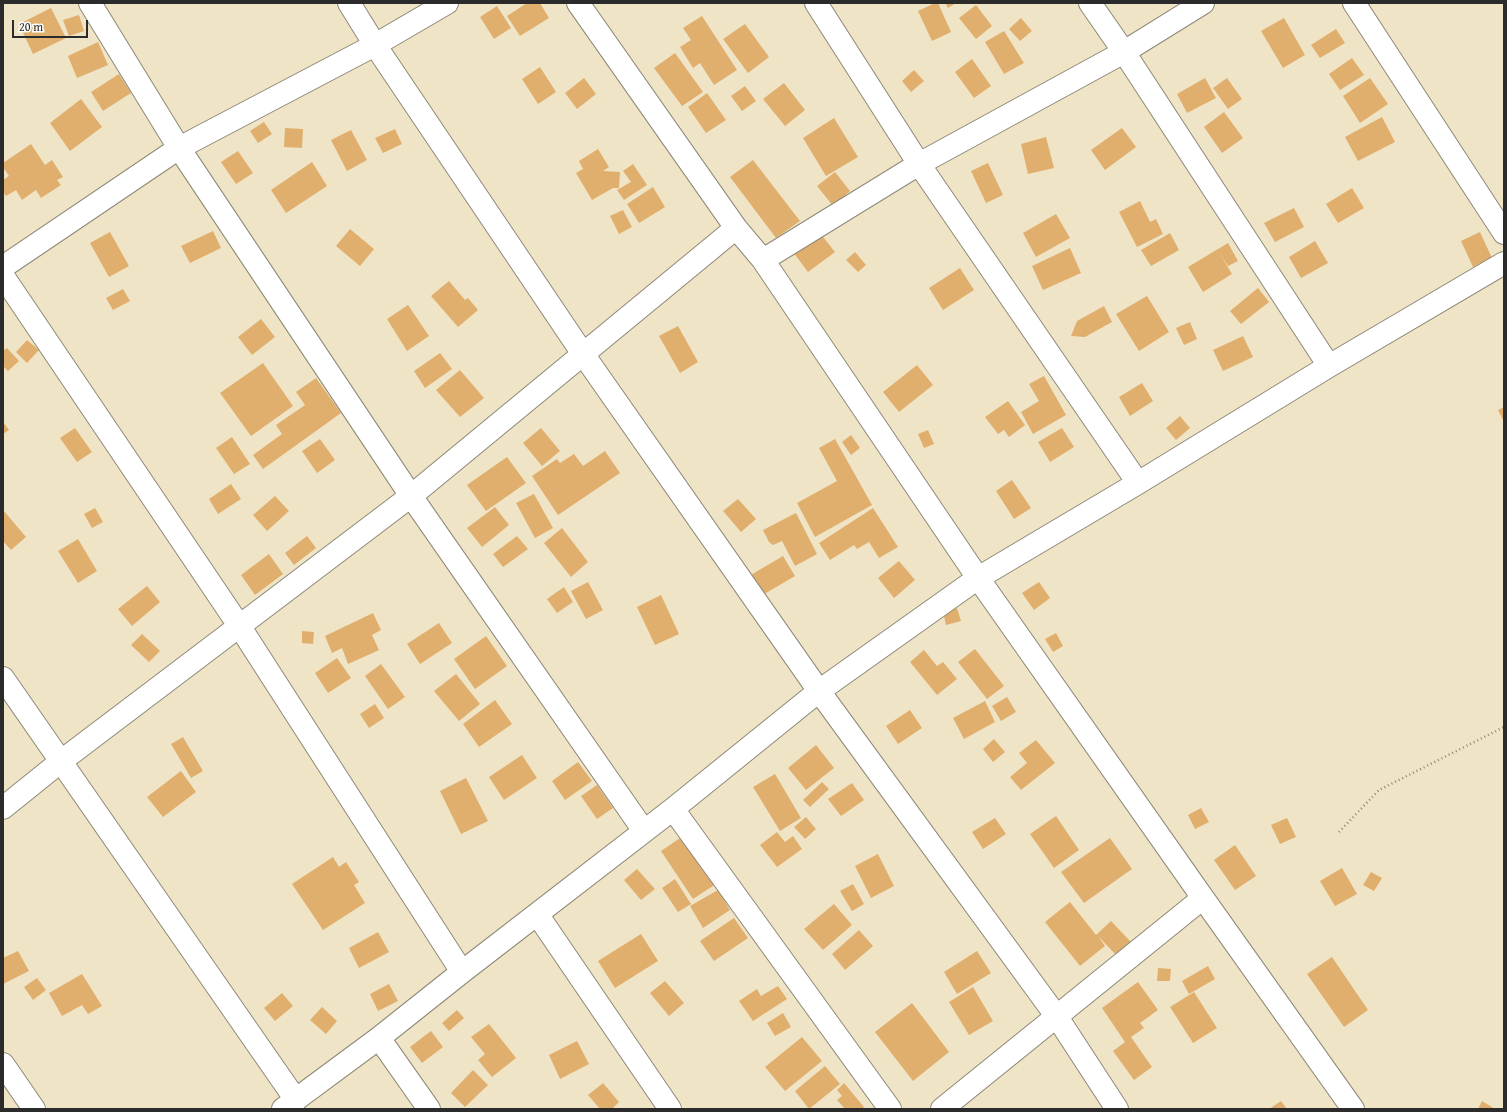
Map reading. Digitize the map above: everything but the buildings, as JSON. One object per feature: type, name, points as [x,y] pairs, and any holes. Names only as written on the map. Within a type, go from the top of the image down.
[{"type":"street","points":[[90,3],[179,148],[411,496],[644,831]]},
{"type":"street","points":[[349,3],[375,45],[582,354],[819,690],[1058,1017],[1117,1109]]},
{"type":"street","points":[[3,267],[179,148],[375,45],[447,3]]},
{"type":"street","points":[[578,3],[736,228],[763,260],[978,578],[1353,1109]]},
{"type":"street","points":[[816,3],[919,164],[1138,483]]},
{"type":"street","points":[[1090,3],[1124,52],[1329,366]]},
{"type":"street","points":[[763,260],[919,164],[1124,52],[1203,3]]},
{"type":"street","points":[[1354,3],[1504,233]]},
{"type":"street","points":[[3,808],[60,762],[411,496],[736,228]]},
{"type":"street","points":[[3,678],[289,1104],[379,1038],[673,809],[819,690],[978,578],[1138,483],[1329,366],[1504,263]]},
{"type":"street","points":[[3,276],[240,627],[462,972]]},
{"type":"street","points":[[673,809],[890,1109]]},
{"type":"street","points":[[942,1109],[1058,1017],[1203,898]]},
{"type":"street","points":[[537,914],[670,1109]]},
{"type":"street","points":[[379,1038],[429,1109]]},
{"type":"street","points":[[3,1064],[34,1109]]},
{"type":"path","points":[[1339,832],[1379,790],[1504,727]]}]
